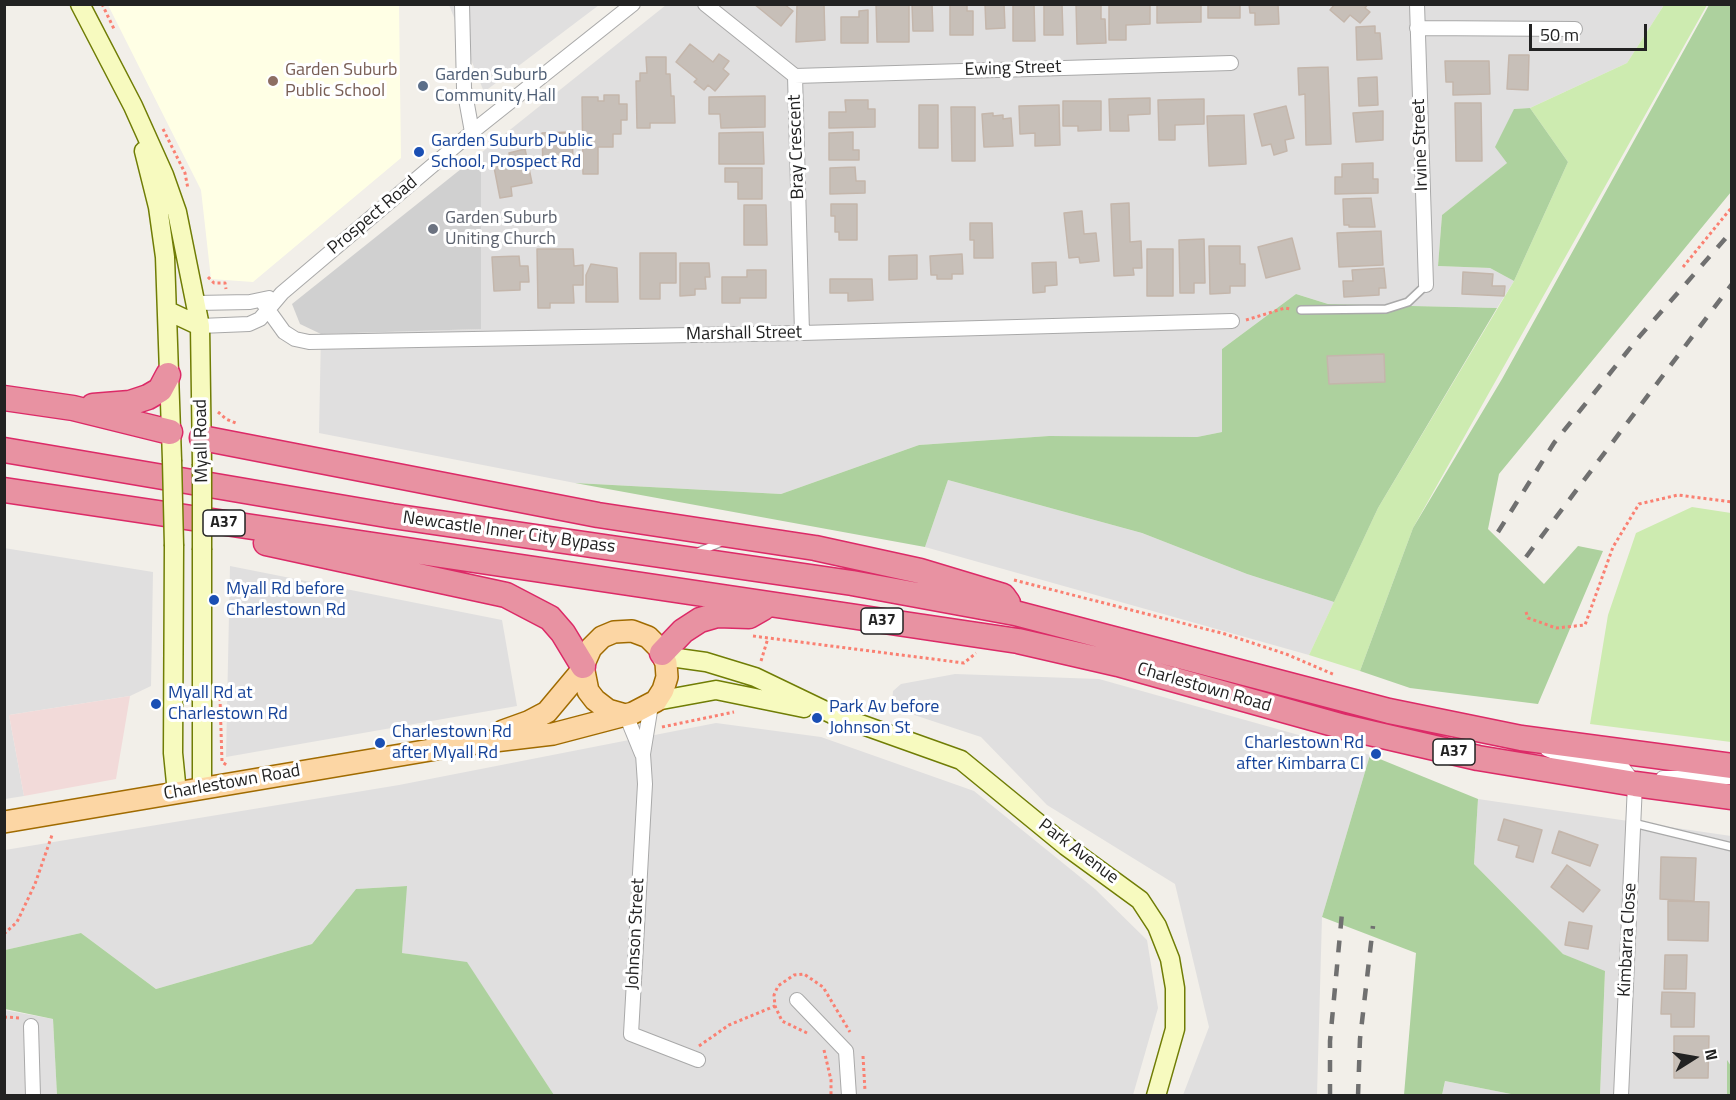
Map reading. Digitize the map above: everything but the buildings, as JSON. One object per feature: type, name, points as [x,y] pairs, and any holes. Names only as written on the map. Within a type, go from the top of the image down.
[{"type":"highway","points":[[73,408],[130,404],[157,392],[168,375]]},
{"type":"highway","points":[[4,398],[73,408],[170,432]]},
{"type":"highway","points":[[202,438],[598,515],[731,533],[920,571],[1004,596],[1015,613]]},
{"type":"highway","name":"Newcastle Inner City Bypass","points":[[4,450],[392,516],[852,583],[1015,613]]},
{"type":"highway","name":"Newcastle Inner City Bypass","points":[[4,490],[770,604]]},
{"type":"highway","points":[[54,499],[506,595],[550,618],[563,633],[583,668]]},
{"type":"highway","points":[[663,654],[683,631],[700,620],[717,615],[749,616],[770,604]]},
{"type":"highway","name":"Charlestown Road","points":[[770,604],[1018,641],[1118,664],[1366,732],[1478,758],[1731,797]]},
{"type":"highway","name":"Charlestown Road","points":[[1015,613],[1389,711],[1521,738],[1731,766]]},
{"type":"main road","name":"Myall Road","points":[[80,4],[133,106],[170,190],[182,234],[200,326],[202,788]]},
{"type":"main road","name":"Myall Road","points":[[133,106],[162,228],[168,311],[170,432],[175,460],[172,482],[173,744],[177,793]]},
{"type":"main road","points":[[168,311],[196,303]]},
{"type":"main road","points":[[168,311],[200,326]]},
{"type":"main road","points":[[170,432],[202,438]]},
{"type":"main road","points":[[175,460],[202,438]]},
{"type":"main road","name":"Charlestown Road","points":[[460,745],[542,716],[557,702],[583,668],[597,642],[609,634],[623,630],[648,637],[663,654]]},
{"type":"main road","points":[[653,703],[663,690],[667,676],[663,654]]},
{"type":"main road","name":"Park Avenue","points":[[663,654],[706,662],[761,679],[832,714],[961,760],[1074,852],[1115,879],[1140,900],[1158,926],[1170,959],[1175,988],[1175,1029],[1156,1095]]},
{"type":"main road","points":[[583,668],[588,691],[595,700],[609,710],[624,714]]},
{"type":"main road","name":"Park Avenue","points":[[653,703],[716,690],[832,714]]},
{"type":"main road","name":"Charlestown Road","points":[[4,822],[460,745],[553,734],[624,714],[653,703]]},
{"type":"street","points":[[462,4],[464,88],[472,132]]},
{"type":"street","name":"Prospect Road","points":[[200,326],[252,323],[264,305],[282,293],[472,132],[633,4]]},
{"type":"street","name":"Bray Crescent","points":[[705,4],[795,76],[802,333]]},
{"type":"street","name":"Irvine Street","points":[[1417,4],[1426,285]]},
{"type":"street","points":[[1417,28],[1575,30]]},
{"type":"street","name":"Ewing Street","points":[[795,76],[1231,63]]},
{"type":"street","points":[[196,303],[264,305]]},
{"type":"street","name":"Marshall Street","points":[[264,305],[284,332],[294,339],[309,342],[802,333],[1233,321]]},
{"type":"street","name":"Johnson Street","points":[[653,703],[644,740],[645,784],[631,1034],[695,1059]]},
{"type":"street","name":"Johnson Street","points":[[624,714],[644,762]]},
{"type":"street","name":"Charlestown Road","points":[[1521,738],[1568,758],[1622,767],[1635,784],[1655,778],[1731,777]]},
{"type":"street","name":"Kimbarra Close","points":[[1621,1095],[1635,784]]},
{"type":"street","points":[[797,1000],[846,1051],[849,1095]]},
{"type":"street","points":[[31,1026],[33,1095]]},
{"type":"lane","points":[[1300,310],[1386,309],[1408,302],[1426,285]]},
{"type":"lane","points":[[679,558],[714,547],[731,533]]},
{"type":"lane","points":[[1633,823],[1731,847]]},
{"type":"path","points":[[1683,267],[1731,207]]},
{"type":"path","points":[[225,283],[228,303]]},
{"type":"path","points":[[1233,321],[1241,322],[1285,308],[1300,310]]},
{"type":"path","points":[[216,409],[223,422]]},
{"type":"path","points":[[1526,612],[1528,618],[1556,628],[1585,625],[1613,547],[1639,504],[1678,495],[1731,502]]},
{"type":"path","points":[[746,635],[964,663]]},
{"type":"path","points":[[758,672],[768,638]]},
{"type":"path","points":[[1286,654],[1340,676]]},
{"type":"path","points":[[652,729],[739,711]]},
{"type":"path","points":[[222,762],[228,766]]},
{"type":"path","points":[[4,934],[17,922],[35,884],[52,835]]},
{"type":"path","points":[[695,1059],[701,1042],[748,1016],[775,1006]]},
{"type":"shaded area","name":"Garden Suburb Public School","points":[[108,5],[399,5],[401,158],[253,282],[211,279],[201,190]]},
{"type":"shaded area","points":[[449,5],[599,5],[484,92]]},
{"type":"shaded area","points":[[666,5],[1664,5],[1627,63],[1530,108],[1514,109],[1507,163],[1442,215],[1438,266],[1490,268],[1514,281],[1497,308],[1328,304],[1296,294],[1222,349],[1222,432],[1197,437],[1049,436],[919,445],[781,494],[575,483],[319,433],[321,334],[480,329],[481,153]]},
{"type":"shaded area","name":"Garden Suburb Uniting Church","points":[[481,153],[481,329],[321,334],[300,324],[292,304]]},
{"type":"shaded area","points":[[948,480],[1142,533],[1247,574],[1334,602],[1309,655],[925,547]]},
{"type":"shaded area","points":[[4,548],[153,572],[151,686],[130,696],[9,715],[24,796],[5,799]]},
{"type":"shaded area","points":[[230,566],[502,620],[517,706],[226,757]]},
{"type":"shaded area","points":[[955,674],[1099,679],[1370,755],[1322,917],[1317,1095],[1183,1095],[1209,1027],[1175,884],[1047,805],[981,737],[899,710],[892,703],[893,691],[901,684]]},
{"type":"shaded area","points":[[130,696],[116,779],[24,796],[9,715]]},
{"type":"shaded area","points":[[716,723],[821,737],[974,791],[1095,889],[1147,940],[1158,1008],[1133,1095],[554,1095],[467,963],[402,953],[406,886],[356,889],[312,944],[156,989],[81,933],[5,950],[5,850],[399,785]]},
{"type":"shaded area","points":[[1478,799],[1731,836],[1731,1095],[1600,1095],[1605,972],[1563,954],[1474,864]]},
{"type":"shaded area","points":[[4,1010],[53,1019],[57,1095],[5,1095]]},
{"type":"shaded area","points":[[1445,1081],[1516,1095],[1442,1096]]},
{"type":"green space","points":[[1664,5],[1707,5],[1413,528],[1360,671],[1309,655],[1378,508],[1514,281],[1568,162],[1530,108],[1627,63]]},
{"type":"green space","points":[[1709,5],[1731,5],[1731,192],[1499,474],[1488,529],[1544,584],[1578,546],[1603,551],[1538,704],[1410,688],[1360,671],[1413,528],[1502,379]]},
{"type":"green space","points":[[1530,108],[1568,162],[1514,281],[1490,268],[1438,266],[1442,215],[1507,163],[1495,147],[1514,109]]},
{"type":"green space","points":[[1296,294],[1328,304],[1497,308],[1378,508],[1334,602],[1247,574],[1142,533],[948,480],[925,547],[575,483],[781,494],[919,445],[1049,436],[1197,437],[1222,432],[1222,349]]},
{"type":"green space","points":[[1692,507],[1731,513],[1731,742],[1590,724],[1608,615],[1636,533]]},
{"type":"green space","points":[[1370,755],[1478,799],[1474,864],[1563,954],[1605,971],[1600,1095],[1516,1095],[1445,1081],[1442,1095],[1404,1095],[1416,953],[1322,917]]},
{"type":"green space","points":[[407,886],[402,953],[467,962],[554,1095],[57,1095],[53,1019],[5,1009],[5,950],[81,933],[156,989],[312,944],[356,889]]},
{"type":"green space","points":[[1727,1060],[1731,1066],[1731,1095],[1727,1095]]},
{"type":"railway","points":[[1498,532],[1554,443],[1639,337],[1732,231]]},
{"type":"railway","points":[[1526,557],[1732,284]]},
{"type":"railway","points":[[1330,1096],[1330,1041],[1342,913]]},
{"type":"railway","points":[[1358,1096],[1360,1039],[1373,926]]},
{"type":"place","name":"Garden Suburb Public School","points":[[273,81]]},
{"type":"place","name":"Garden Suburb Community Hall","points":[[423,86]]},
{"type":"place","name":"Garden Suburb Public School, Prospect Rd","points":[[419,152]]},
{"type":"place","name":"Garden Suburb Uniting Church","points":[[433,229]]},
{"type":"place","name":"Myall Rd before Charlestown Rd","points":[[214,600]]},
{"type":"place","name":"Myall Rd at Charlestown Rd","points":[[156,704]]},
{"type":"place","name":"Park Av before Johnson St","points":[[817,718]]},
{"type":"place","name":"Charlestown Rd after Myall Rd","points":[[380,743]]},
{"type":"place","name":"Charlestown Rd after Kimbarra Cl","points":[[1376,754]]}]
